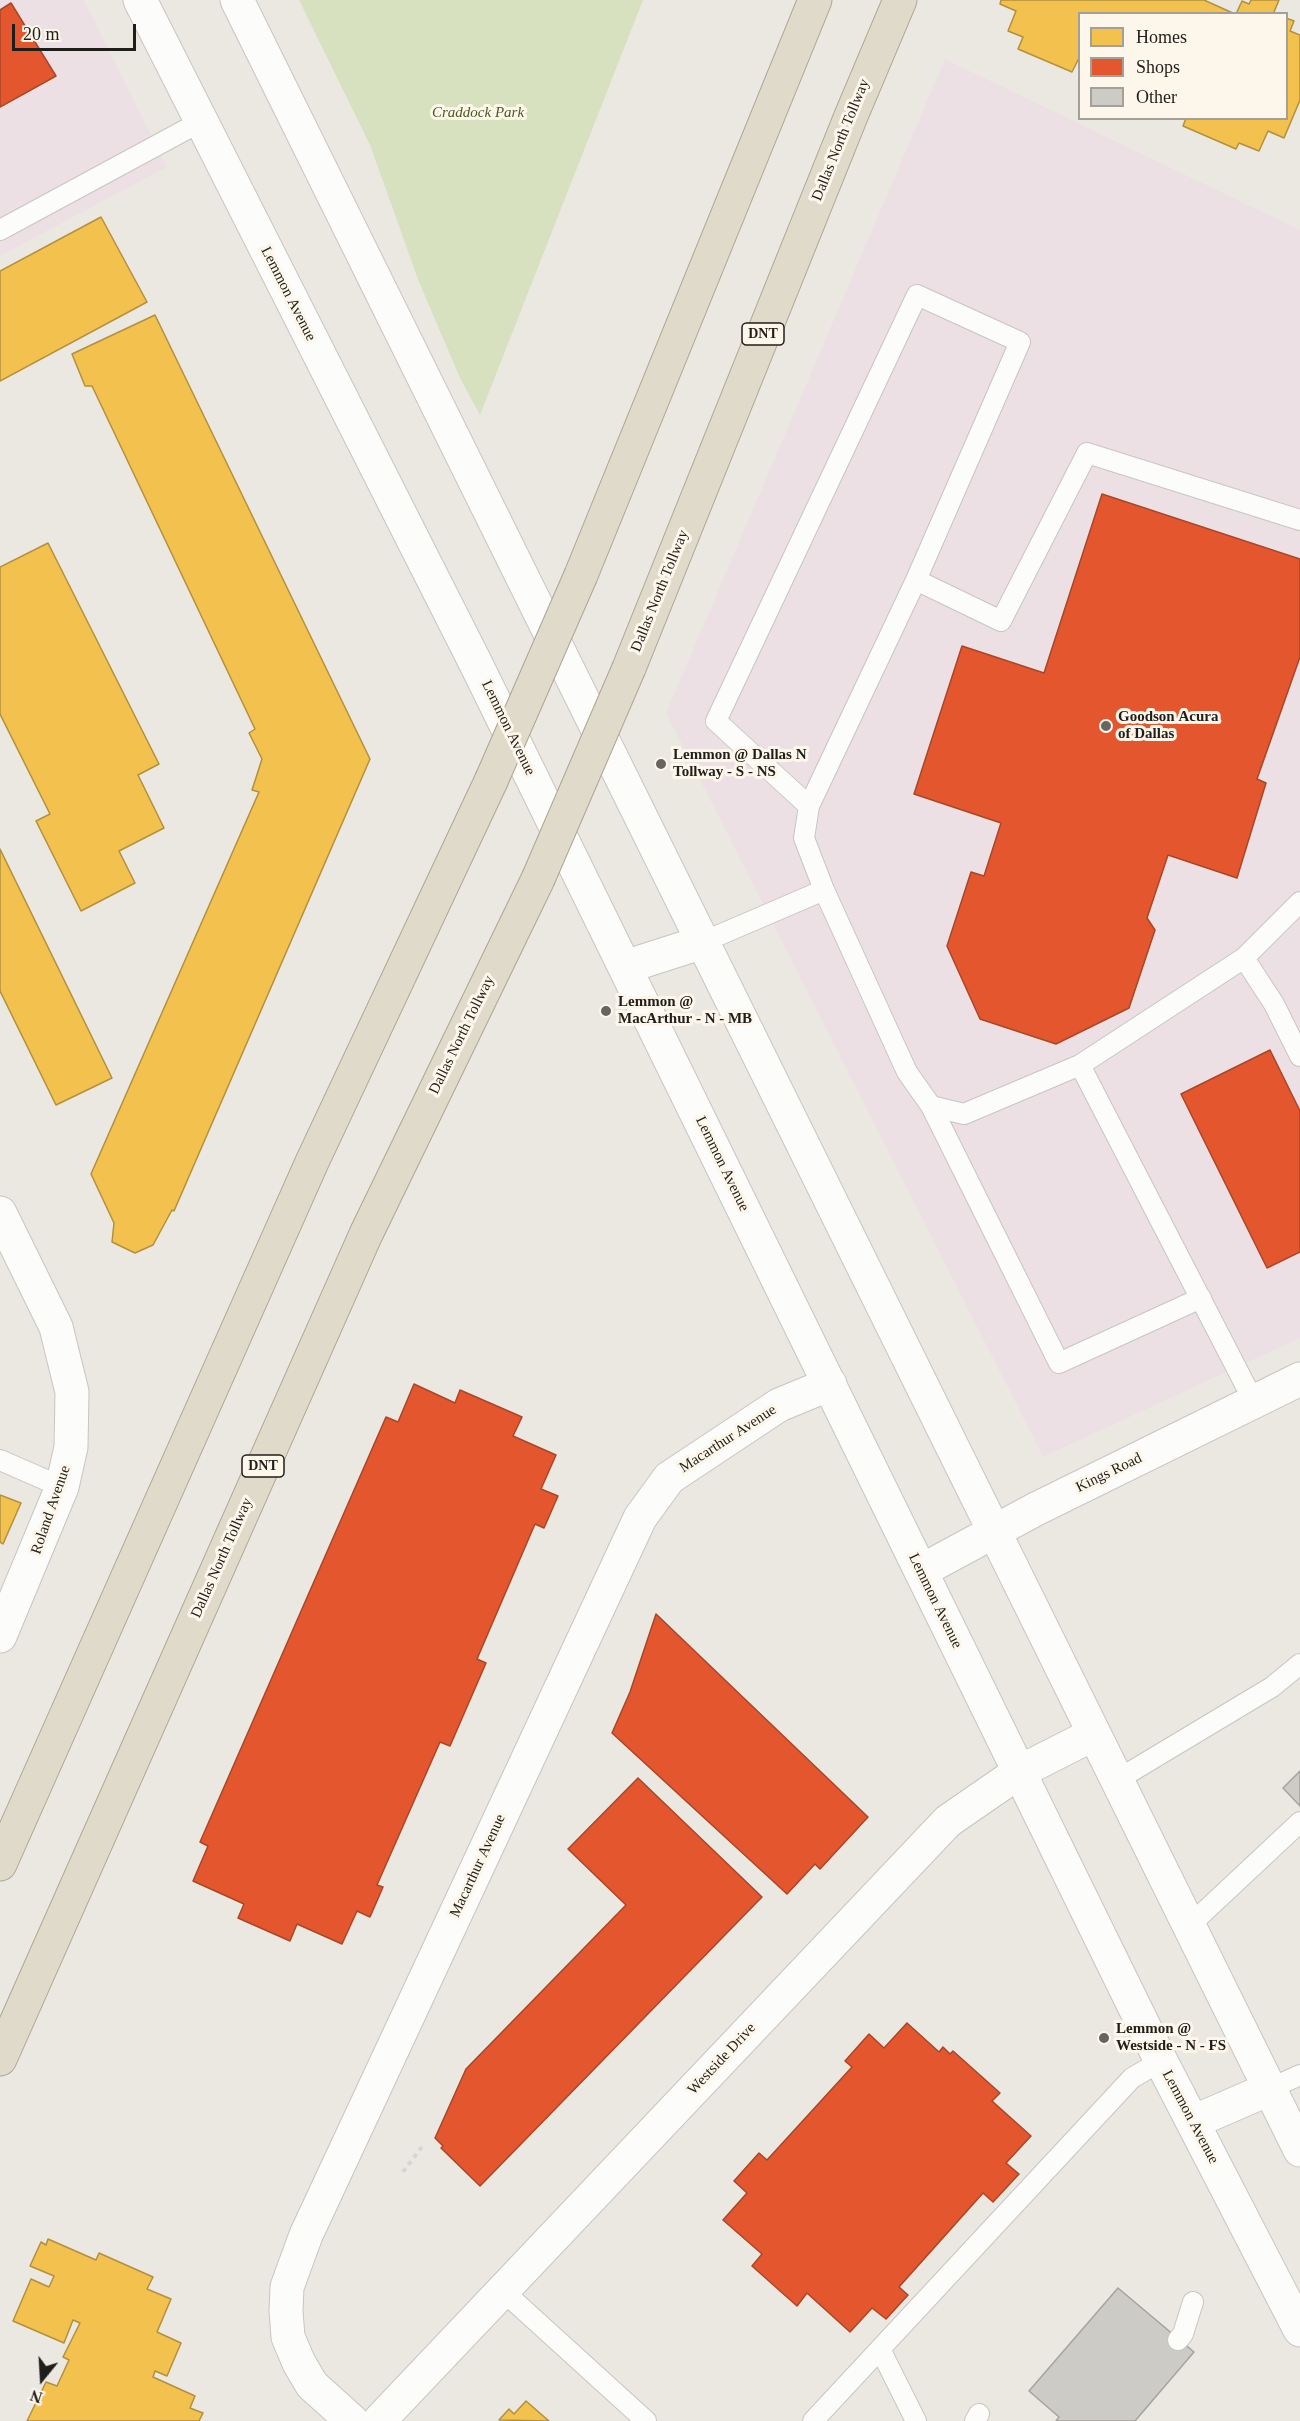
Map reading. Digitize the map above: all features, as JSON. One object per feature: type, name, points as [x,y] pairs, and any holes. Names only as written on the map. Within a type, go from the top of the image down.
[{"type":"highway","points":[[0,1864],[312,1162],[491,781],[581,574],[815,0]]},
{"type":"highway","name":"Dallas North Tollway","points":[[0,2059],[366,1234],[538,879],[628,668],[846,127],[900,0]]},
{"type":"main road","name":"Lemmon Avenue","points":[[140,0],[477,664],[1161,2061],[1300,2330]]},
{"type":"main road","points":[[237,0],[1300,2150]]},
{"type":"main road","points":[[625,967],[704,942]]},
{"type":"main road","name":"Roland Avenue","points":[[0,1213],[56,1327],[72,1392],[71,1447],[62,1487],[0,1636]]},
{"type":"main road","name":"Kings Road","points":[[921,1571],[994,1530],[1300,1379]]},
{"type":"main road","name":"Macarthur Avenue","points":[[352,2421],[312,2385],[288,2337],[287,2287],[306,2235],[640,1518],[669,1478],[779,1405],[830,1384]]},
{"type":"main road","name":"Westside Drive","points":[[379,2421],[948,1821],[1019,1772],[1094,1734]]},
{"type":"main road","points":[[1193,2122],[1269,2088]]},
{"type":"lane","points":[[0,230],[200,122]]},
{"type":"lane","points":[[809,806],[716,721],[917,295],[1020,342],[916,580],[809,806],[804,837],[824,890],[907,1072],[931,1106],[1059,1363],[1201,1299]]},
{"type":"lane","points":[[916,580],[1001,621],[1087,453],[1300,520]]},
{"type":"lane","points":[[704,942],[824,890]]},
{"type":"lane","points":[[931,1106],[964,1113],[1080,1065],[1244,958],[1300,902]]},
{"type":"lane","points":[[1244,958],[1274,1004],[1300,1056]]},
{"type":"lane","points":[[1080,1065],[1254,1402]]},
{"type":"lane","points":[[0,1460],[62,1487]]},
{"type":"lane","points":[[1117,1780],[1272,1687],[1300,1664]]},
{"type":"lane","points":[[1189,1926],[1300,1822]]},
{"type":"lane","points":[[813,2421],[1132,2078],[1161,2061]]},
{"type":"lane","points":[[1269,2088],[1300,2075]]},
{"type":"lane","points":[[503,2290],[646,2421]]},
{"type":"lane","points":[[1178,2340],[1183,2334],[1193,2302]]},
{"type":"lane","points":[[880,2349],[916,2421]]},
{"type":"path","points":[[402,2172],[424,2145]]},
{"type":"shaded area","points":[[0,0],[84,0],[167,167],[0,256]]},
{"type":"shaded area","points":[[945,59],[1300,230],[1300,1338],[1043,1457],[666,713]]},
{"type":"green space","name":"Craddock Park","points":[[299,0],[643,0],[480,415],[460,378],[419,282],[370,145]]},
{"type":"building: Homes","points":[[1001,0],[1204,0],[1231,12],[1078,12],[1078,60],[1072,72],[1018,49],[1023,37],[1008,31],[1016,11],[1000,4]]},
{"type":"building: Homes","points":[[1251,0],[1279,0],[1274,12],[1237,12],[1242,1],[1249,4]]},
{"type":"building: Homes","points":[[1288,19],[1294,21],[1290,31],[1300,35],[1300,100],[1284,138],[1268,131],[1259,151],[1239,143],[1236,149],[1183,126],[1185,120],[1288,120]]},
{"type":"building: Homes","points":[[101,217],[147,302],[0,381],[0,271]]},
{"type":"building: Homes","points":[[155,315],[370,759],[174,1211],[172,1210],[153,1245],[135,1253],[112,1242],[114,1223],[91,1174],[259,792],[252,790],[262,759],[249,733],[255,729],[92,386],[85,386],[72,354]]},
{"type":"building: Homes","points":[[48,543],[159,764],[138,775],[164,828],[119,851],[135,883],[81,911],[36,821],[50,814],[0,714],[0,567]]},
{"type":"building: Homes","points":[[0,849],[112,1078],[56,1105],[0,991]]},
{"type":"building: Homes","points":[[0,1495],[21,1503],[3,1544],[0,1542]]},
{"type":"building: Homes","points":[[48,2239],[96,2260],[99,2253],[153,2277],[147,2289],[171,2299],[157,2332],[181,2343],[167,2376],[155,2371],[153,2377],[195,2396],[190,2408],[203,2413],[199,2421],[27,2421],[46,2382],[57,2386],[69,2360],[63,2357],[80,2323],[73,2320],[64,2343],[13,2321],[31,2279],[49,2287],[54,2276],[30,2266],[41,2242],[46,2245]]},
{"type":"building: Homes","points":[[526,2401],[549,2421],[499,2420],[509,2409],[514,2414]]},
{"type":"building: Shops","points":[[11,3],[56,76],[0,107],[0,10]]},
{"type":"building: Shops","name":"Goodson Acura of Dallas","points":[[1102,494],[1300,559],[1300,657],[1257,779],[1266,783],[1237,878],[1168,855],[1147,918],[1155,930],[1129,1008],[1056,1044],[980,1019],[947,946],[971,872],[984,876],[1001,823],[914,794],[962,646],[1044,673]]},
{"type":"building: Shops","points":[[1270,1050],[1300,1111],[1300,1252],[1267,1268],[1181,1094]]},
{"type":"building: Shops","points":[[414,1384],[455,1403],[460,1390],[522,1417],[513,1436],[556,1455],[541,1489],[558,1496],[544,1528],[535,1524],[477,1659],[486,1663],[450,1746],[440,1742],[377,1885],[383,1887],[370,1917],[357,1911],[342,1944],[297,1924],[290,1941],[238,1918],[244,1904],[193,1881],[208,1846],[200,1842],[386,1417],[398,1422]]},
{"type":"building: Shops","points":[[656,1614],[868,1817],[820,1869],[815,1864],[787,1894],[612,1733],[630,1692]]},
{"type":"building: Shops","points":[[638,1778],[762,1897],[480,2186],[441,2148],[443,2146],[435,2138],[466,2069],[626,1905],[568,1849]]},
{"type":"building: Shops","points":[[907,2023],[939,2052],[943,2047],[950,2054],[953,2051],[1000,2093],[992,2101],[1031,2136],[1006,2163],[1019,2174],[993,2202],[983,2193],[899,2287],[908,2295],[886,2319],[872,2308],[850,2332],[807,2293],[797,2306],[752,2266],[762,2254],[723,2220],[747,2193],[734,2181],[759,2153],[767,2160],[852,2067],[845,2061],[869,2034],[884,2048]]},
{"type":"building: Other","points":[[1300,1771],[1300,1806],[1283,1788]]},
{"type":"building: Other","points":[[1118,2288],[1194,2352],[1135,2421],[1056,2421],[1059,2417],[1029,2391]]},
{"type":"place","name":"Goodson Acura of Dallas","points":[[1106,726]]},
{"type":"place","name":"Lemmon @ Dallas N Tollway - S - NS","points":[[661,764]]},
{"type":"place","name":"Lemmon @ MacArthur - N - MB","points":[[606,1011]]},
{"type":"place","name":"Lemmon @ Westside - N - FS","points":[[1104,2038]]}]
